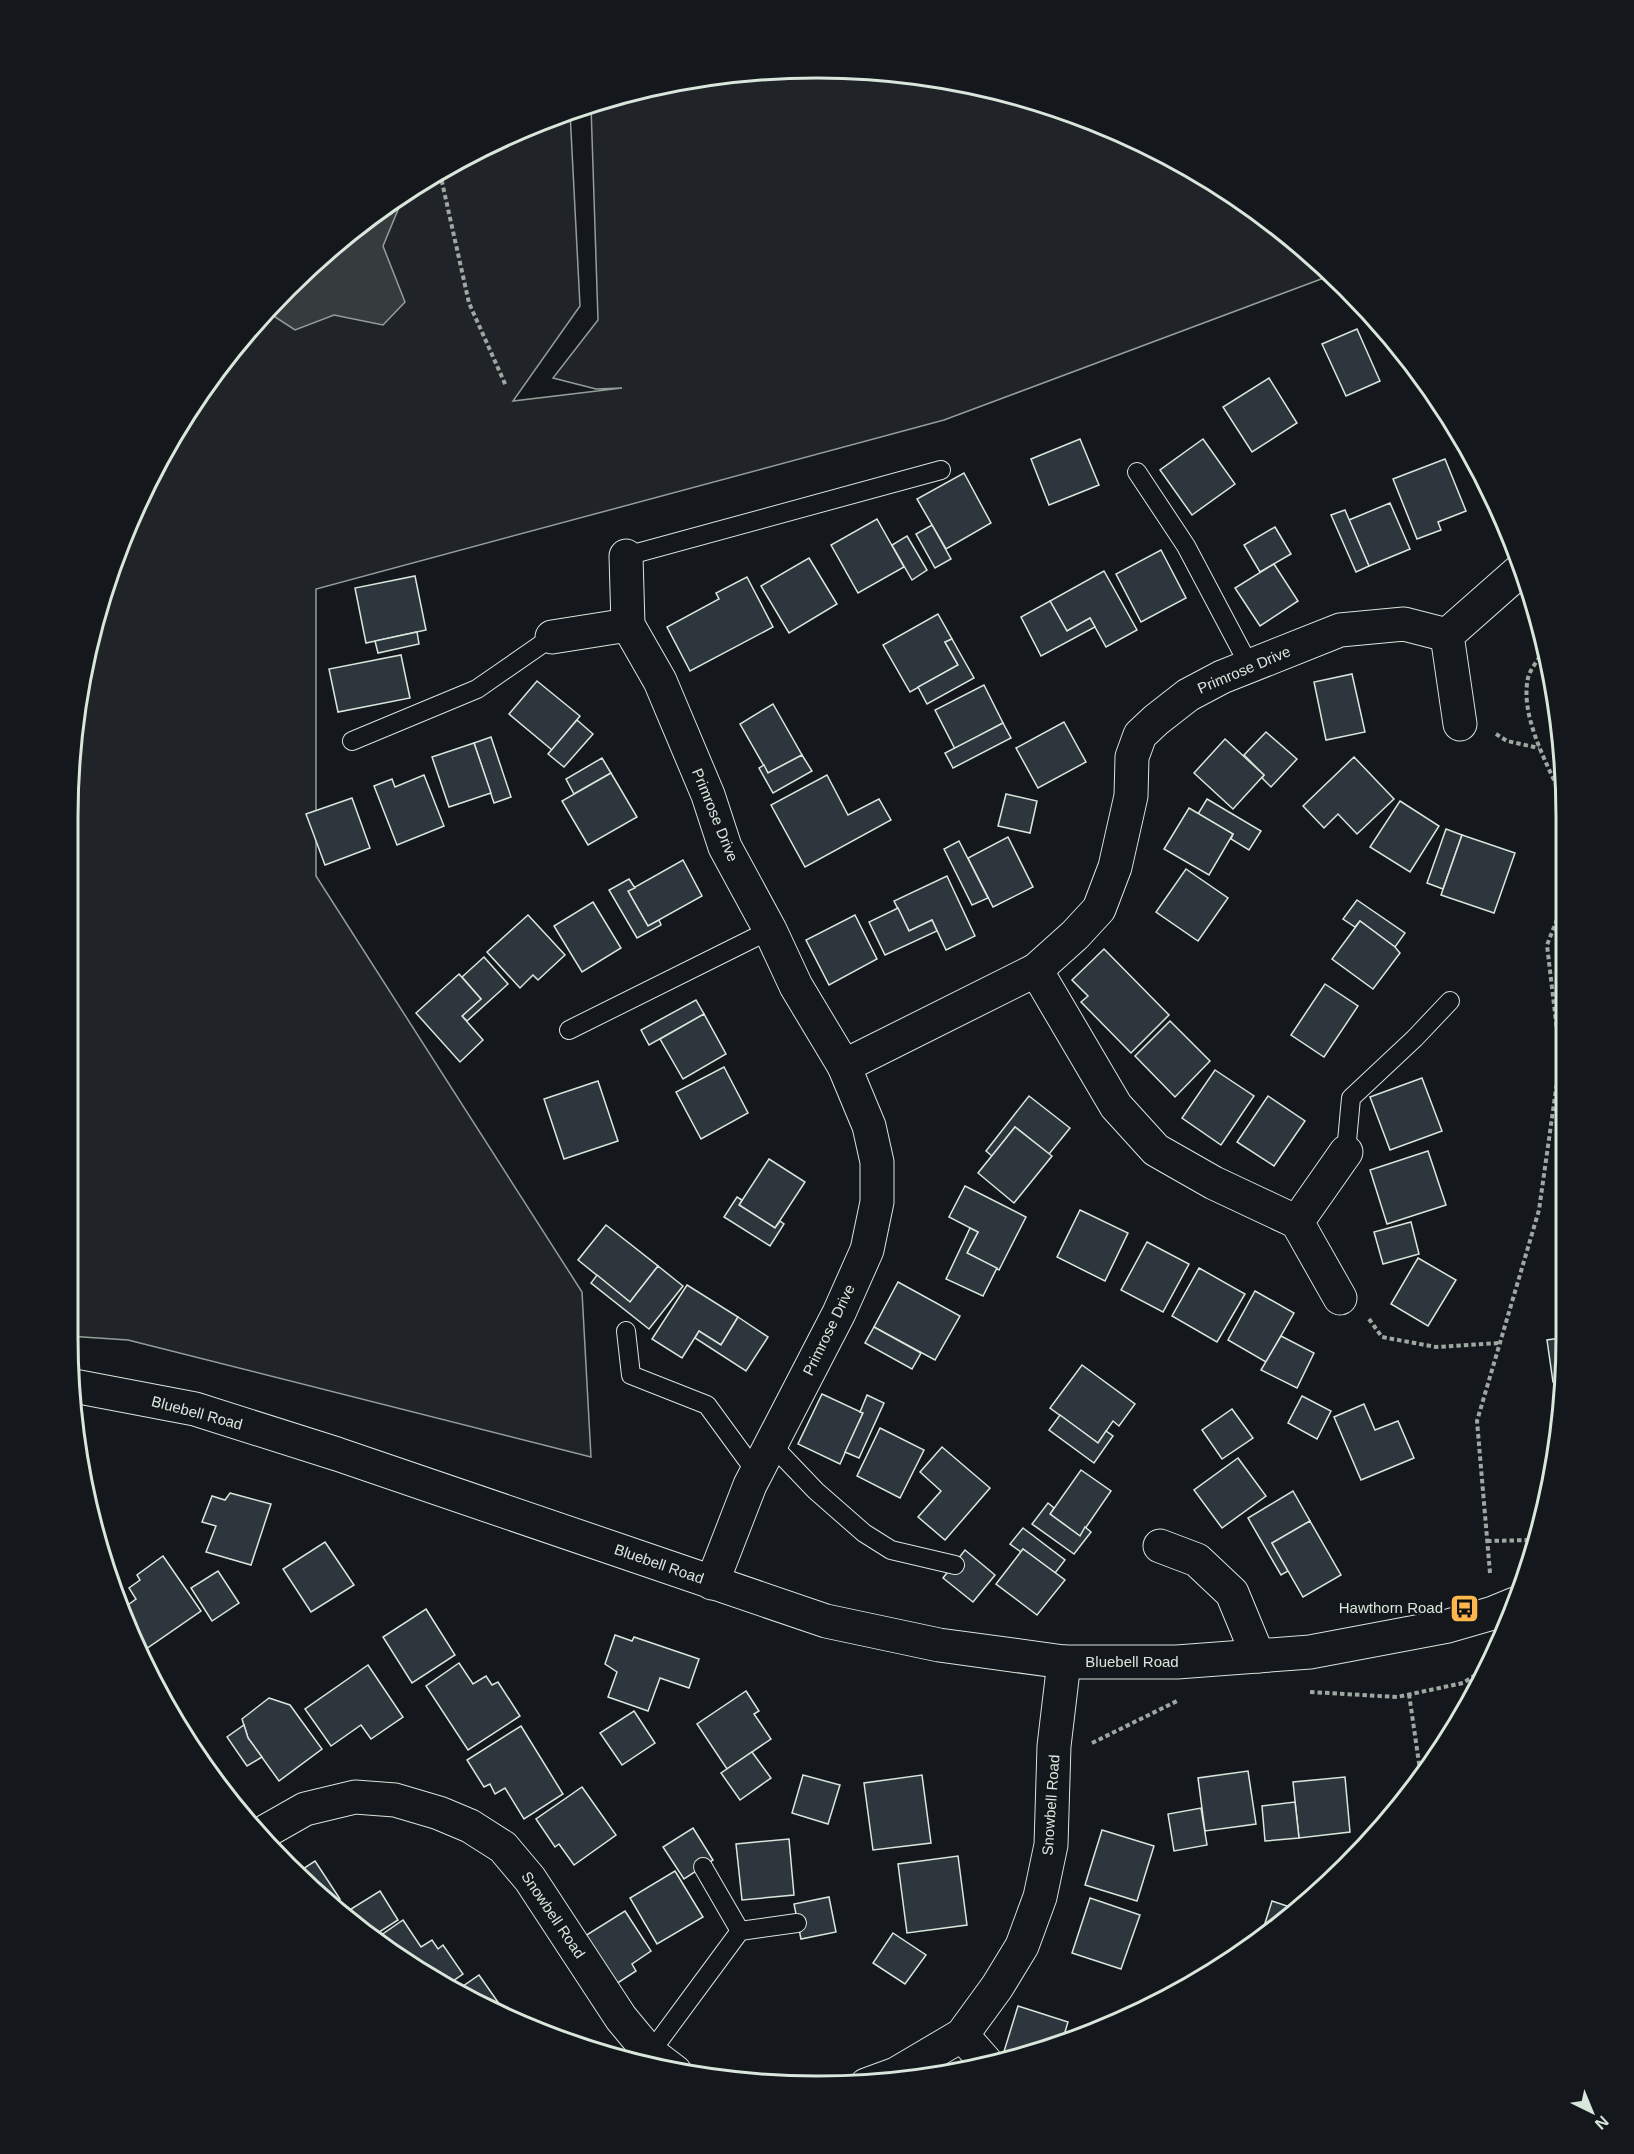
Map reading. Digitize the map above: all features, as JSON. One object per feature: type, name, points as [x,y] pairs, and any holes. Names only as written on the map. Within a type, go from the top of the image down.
[{"type":"street","name":"Primrose Drive","points":[[626,556],[628,625],[660,681],[708,795],[725,847],[770,930],[796,986],[843,1066],[871,1135],[877,1162],[878,1202],[867,1250],[844,1302],[756,1472],[712,1583]]},
{"type":"street","points":[[1460,724],[1447,634],[1515,574]]},
{"type":"street","name":"Primrose Drive","points":[[843,1066],[1036,970],[1075,935],[1099,909],[1115,867],[1131,796],[1132,757],[1140,735],[1155,720],[1188,695],[1222,677],[1340,630],[1404,624],[1447,634]]},
{"type":"street","points":[[552,637],[628,625]]},
{"type":"street","points":[[1036,970],[1116,1106],[1156,1150],[1214,1184],[1297,1222],[1340,1298]]},
{"type":"street","points":[[1297,1222],[1346,1152]]},
{"type":"street","name":"Bluebell Road","points":[[80,1387],[195,1409],[337,1454],[826,1621],[939,1645],[1064,1662],[1177,1662],[1310,1652],[1448,1626],[1504,1608]]},
{"type":"street","points":[[1160,1546],[1197,1560],[1232,1593],[1258,1656]]},
{"type":"street","name":"Snowbell Road","points":[[901,2071],[962,2035],[1022,1946],[1040,1897],[1051,1845],[1054,1746],[1064,1662]]},
{"type":"street","name":"Snowbell Road","points":[[267,1831],[305,1809],[354,1797],[395,1800],[440,1813],[470,1826],[502,1847],[531,1879],[621,2018],[659,2059]]},
{"type":"street","points":[[962,2035],[982,2057]]},
{"type":"lane","points":[[626,556],[942,470]]},
{"type":"lane","points":[[1137,472],[1186,546],[1250,667]]},
{"type":"lane","points":[[352,741],[477,689],[552,637]]},
{"type":"lane","points":[[569,1030],[770,930]]},
{"type":"lane","points":[[1346,1152],[1351,1098],[1415,1038],[1450,1001]]},
{"type":"lane","points":[[626,1331],[630,1375],[707,1405],[756,1472]]},
{"type":"lane","points":[[771,1444],[816,1491],[864,1533],[891,1550],[955,1565]]},
{"type":"lane","points":[[703,1867],[740,1931]]},
{"type":"lane","points":[[740,1931],[798,1923]]},
{"type":"lane","points":[[665,2060],[740,1931]]},
{"type":"path","points":[[442,181],[469,303],[506,386]]},
{"type":"path","points":[[1539,659],[1528,676],[1526,701],[1540,748],[1554,781]]},
{"type":"path","points":[[1460,724],[1477,722],[1507,741],[1540,748]]},
{"type":"path","points":[[1556,922],[1547,945],[1556,1022]]},
{"type":"path","points":[[1504,1608],[1487,1541],[1477,1421],[1539,1210],[1556,1089]]},
{"type":"path","points":[[1340,1298],[1361,1307],[1382,1337],[1437,1347],[1500,1343]]},
{"type":"path","points":[[1487,1541],[1527,1540]]},
{"type":"path","points":[[1306,1692],[1397,1697],[1463,1683],[1473,1677]]},
{"type":"path","points":[[1409,1694],[1419,1764]]},
{"type":"path","points":[[1054,1746],[1080,1749],[1178,1701]]},
{"type":"shaded area","points":[[817,78],[913,84],[961,92],[1055,117],[1144,154],[1186,177],[1267,231],[1323,278],[944,420],[316,589],[316,876],[582,1292],[591,1457],[128,1340],[78,1337],[78,817],[84,721],[92,673],[117,579],[154,490],[177,447],[231,367],[294,294],[330,261],[406,203],[448,177],[490,154],[570,120],[580,306],[513,401],[622,388],[596,389],[553,378],[598,320],[591,113],[673,92],[721,84],[769,80]]},
{"type":"shaded area","points":[[399,208],[383,246],[405,302],[383,325],[334,315],[295,330],[274,316],[330,261]]},
{"type":"building","points":[[1357,329],[1380,381],[1346,396],[1322,344]]},
{"type":"building","points":[[1269,378],[1297,423],[1252,452],[1223,407]]},
{"type":"building","points":[[1080,439],[1099,485],[1049,505],[1031,459]]},
{"type":"building","points":[[1203,439],[1235,484],[1192,515],[1160,470]]},
{"type":"building","points":[[1445,459],[1466,511],[1438,522],[1441,530],[1417,539],[1393,479]]},
{"type":"building","points":[[964,473],[991,523],[946,549],[917,499]]},
{"type":"building","points":[[1390,503],[1410,549],[1369,566],[1349,520]]},
{"type":"building","points":[[1345,510],[1369,566],[1356,572],[1331,515]]},
{"type":"building","points":[[877,519],[904,567],[858,593],[831,545]]},
{"type":"building","points":[[932,525],[951,559],[935,568],[916,534]]},
{"type":"building","points":[[1275,527],[1291,554],[1260,572],[1244,545]]},
{"type":"building","points":[[907,536],[927,570],[912,580],[892,545]]},
{"type":"building","points":[[1161,550],[1186,598],[1141,622],[1116,574]]},
{"type":"building","points":[[809,558],[837,604],[789,633],[761,586]]},
{"type":"building","points":[[1274,564],[1298,601],[1260,626],[1235,588]]},
{"type":"building","points":[[1104,571],[1137,630],[1106,647],[1090,618],[1067,631],[1050,601]]},
{"type":"building","points":[[415,576],[426,630],[366,643],[355,588]]},
{"type":"building","points":[[747,577],[773,627],[690,671],[667,627],[719,599],[716,593]]},
{"type":"building","points":[[1050,601],[1067,631],[1090,618],[1095,627],[1041,656],[1021,617]]},
{"type":"building","points":[[938,614],[952,639],[945,642],[958,665],[910,692],[883,645]]},
{"type":"building","points":[[417,632],[419,644],[378,653],[375,641]]},
{"type":"building","points":[[952,639],[974,678],[927,704],[918,687],[958,665],[945,642]]},
{"type":"building","points":[[401,655],[410,698],[338,712],[329,669]]},
{"type":"building","points":[[1352,674],[1365,732],[1326,740],[1314,682]]},
{"type":"building","points":[[537,681],[580,716],[552,750],[509,714]]},
{"type":"building","points":[[984,685],[1003,723],[955,749],[935,710]]},
{"type":"building","points":[[773,704],[802,755],[768,773],[740,724]]},
{"type":"building","points":[[577,720],[593,734],[564,767],[548,754]]},
{"type":"building","points":[[1064,722],[1086,762],[1038,788],[1016,748]]},
{"type":"building","points":[[1003,723],[1011,738],[953,768],[945,753]]},
{"type":"building","points":[[1266,732],[1297,759],[1271,787],[1262,778],[1264,775],[1244,755]]},
{"type":"building","points":[[491,737],[511,797],[494,803],[474,743]]},
{"type":"building","points":[[1225,739],[1264,775],[1233,809],[1194,773]]},
{"type":"building","points":[[474,743],[491,793],[449,807],[432,757]]},
{"type":"building","points":[[802,755],[812,771],[773,793],[759,768],[764,765],[768,773]]},
{"type":"building","points":[[1354,757],[1394,799],[1357,834],[1338,814],[1324,828],[1303,806]]},
{"type":"building","points":[[602,758],[611,773],[574,794],[566,779]]},
{"type":"building","points":[[611,773],[637,817],[588,845],[562,801]]},
{"type":"building","points":[[424,775],[444,826],[397,845],[374,786],[392,779],[395,787]]},
{"type":"building","points":[[827,775],[848,815],[879,799],[891,820],[805,867],[771,805]]},
{"type":"building","points":[[1006,794],[1037,801],[1030,833],[998,826]]},
{"type":"building","points":[[352,798],[370,848],[325,865],[306,814]]},
{"type":"building","points":[[1207,799],[1261,831],[1249,850],[1231,839],[1233,834],[1198,814]]},
{"type":"building","points":[[1400,801],[1439,826],[1410,872],[1370,847]]},
{"type":"building","points":[[1189,808],[1233,834],[1209,875],[1164,849]]},
{"type":"building","points":[[1446,829],[1462,835],[1443,889],[1427,883]]},
{"type":"building","points":[[1462,835],[1515,853],[1494,913],[1441,895]]},
{"type":"building","points":[[1008,837],[1033,887],[993,907],[968,858]]},
{"type":"building","points":[[959,841],[988,898],[972,905],[944,849]]},
{"type":"building","points":[[683,860],[702,896],[648,926],[628,891]]},
{"type":"building","points":[[1186,869],[1228,898],[1198,941],[1156,912]]},
{"type":"building","points":[[947,876],[975,936],[946,950],[932,920],[909,931],[894,901]]},
{"type":"building","points":[[629,879],[635,888],[628,891],[648,926],[659,920],[661,925],[637,938],[609,890]]},
{"type":"building","points":[[1357,900],[1405,933],[1395,947],[1360,921],[1355,927],[1343,919]]},
{"type":"building","points":[[593,902],[621,948],[582,972],[554,926]]},
{"type":"building","points":[[898,908],[909,931],[932,920],[937,931],[885,955],[869,922]]},
{"type":"building","points":[[528,915],[565,955],[538,980],[533,975],[520,988],[487,952]]},
{"type":"building","points":[[855,915],[877,959],[829,985],[806,940]]},
{"type":"building","points":[[1360,921],[1400,953],[1373,989],[1332,959]]},
{"type":"building","points":[[1104,949],[1169,1015],[1131,1053],[1081,1002],[1088,996],[1072,980]]},
{"type":"building","points":[[484,957],[508,984],[467,1021],[462,1016],[481,999],[462,977]]},
{"type":"building","points":[[459,974],[481,999],[462,1016],[483,1040],[460,1062],[416,1013]]},
{"type":"building","points":[[1325,984],[1358,1006],[1324,1057],[1291,1035]]},
{"type":"building","points":[[696,1000],[704,1014],[649,1045],[641,1030]]},
{"type":"building","points":[[704,1014],[726,1054],[683,1079],[660,1039]]},
{"type":"building","points":[[1170,1021],[1210,1061],[1175,1097],[1135,1056]]},
{"type":"building","points":[[724,1067],[748,1113],[701,1139],[676,1092]]},
{"type":"building","points":[[1215,1070],[1254,1096],[1221,1145],[1182,1118]]},
{"type":"building","points":[[1422,1078],[1442,1131],[1390,1150],[1370,1097]]},
{"type":"building","points":[[598,1081],[618,1141],[564,1159],[544,1099]]},
{"type":"building","points":[[1029,1096],[1070,1128],[1049,1154],[1015,1127],[992,1156],[986,1151]]},
{"type":"building","points":[[1268,1096],[1305,1121],[1274,1166],[1237,1142]]},
{"type":"building","points":[[1015,1127],[1052,1156],[1014,1203],[978,1173]]},
{"type":"building","points":[[1428,1151],[1446,1205],[1387,1224],[1370,1170]]},
{"type":"building","points":[[769,1159],[805,1182],[775,1228],[739,1205]]},
{"type":"building","points":[[965,1186],[1026,1217],[999,1270],[967,1253],[978,1232],[949,1217]]},
{"type":"building","points":[[737,1197],[742,1200],[739,1205],[775,1228],[780,1221],[784,1224],[770,1246],[724,1217]]},
{"type":"building","points":[[1080,1210],[1128,1233],[1105,1281],[1057,1257]]},
{"type":"building","points":[[1411,1222],[1419,1254],[1383,1264],[1374,1232]]},
{"type":"building","points":[[606,1225],[658,1266],[630,1302],[578,1260]]},
{"type":"building","points":[[970,1228],[978,1232],[967,1253],[997,1268],[983,1296],[946,1279]]},
{"type":"building","points":[[1147,1242],[1189,1264],[1163,1312],[1121,1290]]},
{"type":"building","points":[[1418,1258],[1456,1280],[1428,1326],[1391,1304]]},
{"type":"building","points":[[658,1266],[683,1286],[649,1329],[591,1283],[597,1275],[630,1302]]},
{"type":"building","points":[[1199,1268],[1245,1294],[1217,1342],[1172,1316]]},
{"type":"building","points":[[898,1282],[960,1316],[935,1360],[874,1327]]},
{"type":"building","points":[[687,1285],[738,1317],[721,1345],[699,1331],[682,1358],[652,1339]]},
{"type":"building","points":[[1255,1291],[1294,1313],[1266,1362],[1228,1340]]},
{"type":"building","points":[[738,1317],[768,1337],[746,1371],[695,1338],[699,1331],[721,1345]]},
{"type":"building","points":[[874,1327],[921,1353],[912,1369],[865,1343]]},
{"type":"building","points":[[1281,1336],[1314,1353],[1297,1388],[1261,1370]]},
{"type":"building","points":[[1556,1339],[1554,1382],[1553,1382],[1547,1340]]},
{"type":"building","points":[[1082,1365],[1135,1404],[1119,1426],[1113,1421],[1098,1443],[1050,1408]]},
{"type":"building","points":[[822,1394],[863,1413],[840,1464],[798,1444]]},
{"type":"building","points":[[867,1395],[884,1403],[859,1458],[845,1452],[863,1413],[860,1412]]},
{"type":"building","points":[[1302,1396],[1331,1411],[1317,1439],[1288,1423]]},
{"type":"building","points":[[1364,1404],[1375,1430],[1398,1421],[1414,1458],[1361,1480],[1334,1417]]},
{"type":"building","points":[[1232,1409],[1253,1438],[1222,1459],[1202,1430]]},
{"type":"building","points":[[1060,1415],[1098,1443],[1106,1431],[1113,1436],[1094,1463],[1049,1430]]},
{"type":"building","points":[[880,1428],[924,1450],[900,1498],[857,1476]]},
{"type":"building","points":[[942,1447],[990,1488],[945,1540],[918,1517],[941,1491],[920,1472]]},
{"type":"building","points":[[1238,1458],[1266,1496],[1222,1528],[1194,1490]]},
{"type":"building","points":[[1081,1470],[1111,1491],[1080,1536],[1050,1514]]},
{"type":"building","points":[[1293,1491],[1310,1521],[1272,1543],[1288,1571],[1281,1575],[1248,1518]]},
{"type":"building","points":[[230,1493],[271,1504],[251,1565],[206,1552],[216,1526],[202,1522],[212,1496],[225,1500]]},
{"type":"building","points":[[1048,1503],[1054,1508],[1050,1514],[1080,1536],[1085,1527],[1091,1532],[1074,1554],[1032,1524]]},
{"type":"building","points":[[1310,1521],[1341,1575],[1303,1597],[1272,1543]]},
{"type":"building","points":[[1023,1528],[1065,1560],[1055,1573],[1023,1549],[1021,1552],[1010,1544]]},
{"type":"building","points":[[325,1542],[354,1585],[311,1612],[283,1569]]},
{"type":"building","points":[[1023,1549],[1065,1580],[1037,1615],[996,1584]]},
{"type":"building","points":[[965,1550],[995,1575],[973,1602],[943,1578]]},
{"type":"building","points":[[163,1556],[201,1611],[147,1648],[128,1605],[136,1599],[129,1588],[140,1580],[137,1575]]},
{"type":"building","points":[[218,1571],[239,1603],[212,1621],[191,1588]]},
{"type":"building","points":[[426,1609],[455,1655],[412,1683],[383,1637]]},
{"type":"building","points":[[615,1635],[632,1641],[634,1637],[699,1659],[689,1688],[660,1678],[648,1711],[608,1697],[617,1672],[605,1664]]},
{"type":"building","points":[[459,1663],[473,1684],[486,1676],[492,1685],[498,1682],[520,1716],[468,1750],[426,1686]]},
{"type":"building","points":[[368,1665],[403,1717],[371,1739],[361,1725],[331,1746],[305,1709]]},
{"type":"building","points":[[746,1691],[759,1711],[754,1714],[771,1739],[727,1769],[697,1724]]},
{"type":"building","points":[[269,1698],[290,1705],[322,1749],[279,1781],[248,1738],[242,1719]]},
{"type":"building","points":[[634,1711],[655,1743],[622,1765],[600,1733]]},
{"type":"building","points":[[244,1725],[248,1738],[262,1757],[247,1766],[227,1737]]},
{"type":"building","points":[[521,1726],[563,1794],[524,1819],[505,1788],[495,1794],[490,1784],[484,1787],[467,1760]]},
{"type":"building","points":[[752,1752],[771,1778],[740,1800],[721,1773]]},
{"type":"building","points":[[1248,1771],[1256,1824],[1205,1831],[1198,1778]]},
{"type":"building","points":[[803,1775],[840,1785],[828,1824],[792,1813]]},
{"type":"building","points":[[922,1775],[931,1843],[873,1850],[864,1783]]},
{"type":"building","points":[[1345,1777],[1350,1832],[1299,1838],[1293,1782]]},
{"type":"building","points":[[582,1787],[616,1835],[574,1865],[559,1844],[555,1847],[536,1819]]},
{"type":"building","points":[[1295,1802],[1299,1838],[1265,1841],[1262,1806]]},
{"type":"building","points":[[1201,1808],[1207,1845],[1174,1851],[1168,1814]]},
{"type":"building","points":[[693,1828],[713,1860],[684,1879],[663,1847]]},
{"type":"building","points":[[1102,1830],[1154,1846],[1137,1901],[1085,1885]]},
{"type":"building","points":[[789,1839],[794,1895],[742,1900],[736,1844]]},
{"type":"building","points":[[958,1856],[967,1925],[907,1933],[898,1864]]},
{"type":"building","points":[[315,1861],[340,1899],[330,1893],[303,1869]]},
{"type":"building","points":[[675,1871],[703,1917],[657,1944],[630,1898]]},
{"type":"building","points":[[380,1891],[398,1920],[379,1932],[351,1909]]},
{"type":"building","points":[[829,1897],[836,1932],[801,1939],[794,1904]]},
{"type":"building","points":[[1090,1898],[1140,1915],[1121,1969],[1072,1953]]},
{"type":"building","points":[[1272,1901],[1288,1906],[1267,1923],[1264,1925]]},
{"type":"building","points":[[625,1911],[651,1951],[632,1964],[636,1971],[607,1990],[577,1941]]},
{"type":"building","points":[[403,1920],[421,1947],[432,1940],[438,1949],[443,1945],[463,1974],[454,1981],[383,1934]]},
{"type":"building","points":[[893,1933],[926,1955],[905,1984],[873,1963]]},
{"type":"building","points":[[479,1975],[500,2004],[490,2000],[463,1986]]},
{"type":"building","points":[[1018,2006],[1068,2022],[1065,2033],[1004,2052]]},
{"type":"place","name":"Hawthorn Road","points":[[1464,1608]]}]
